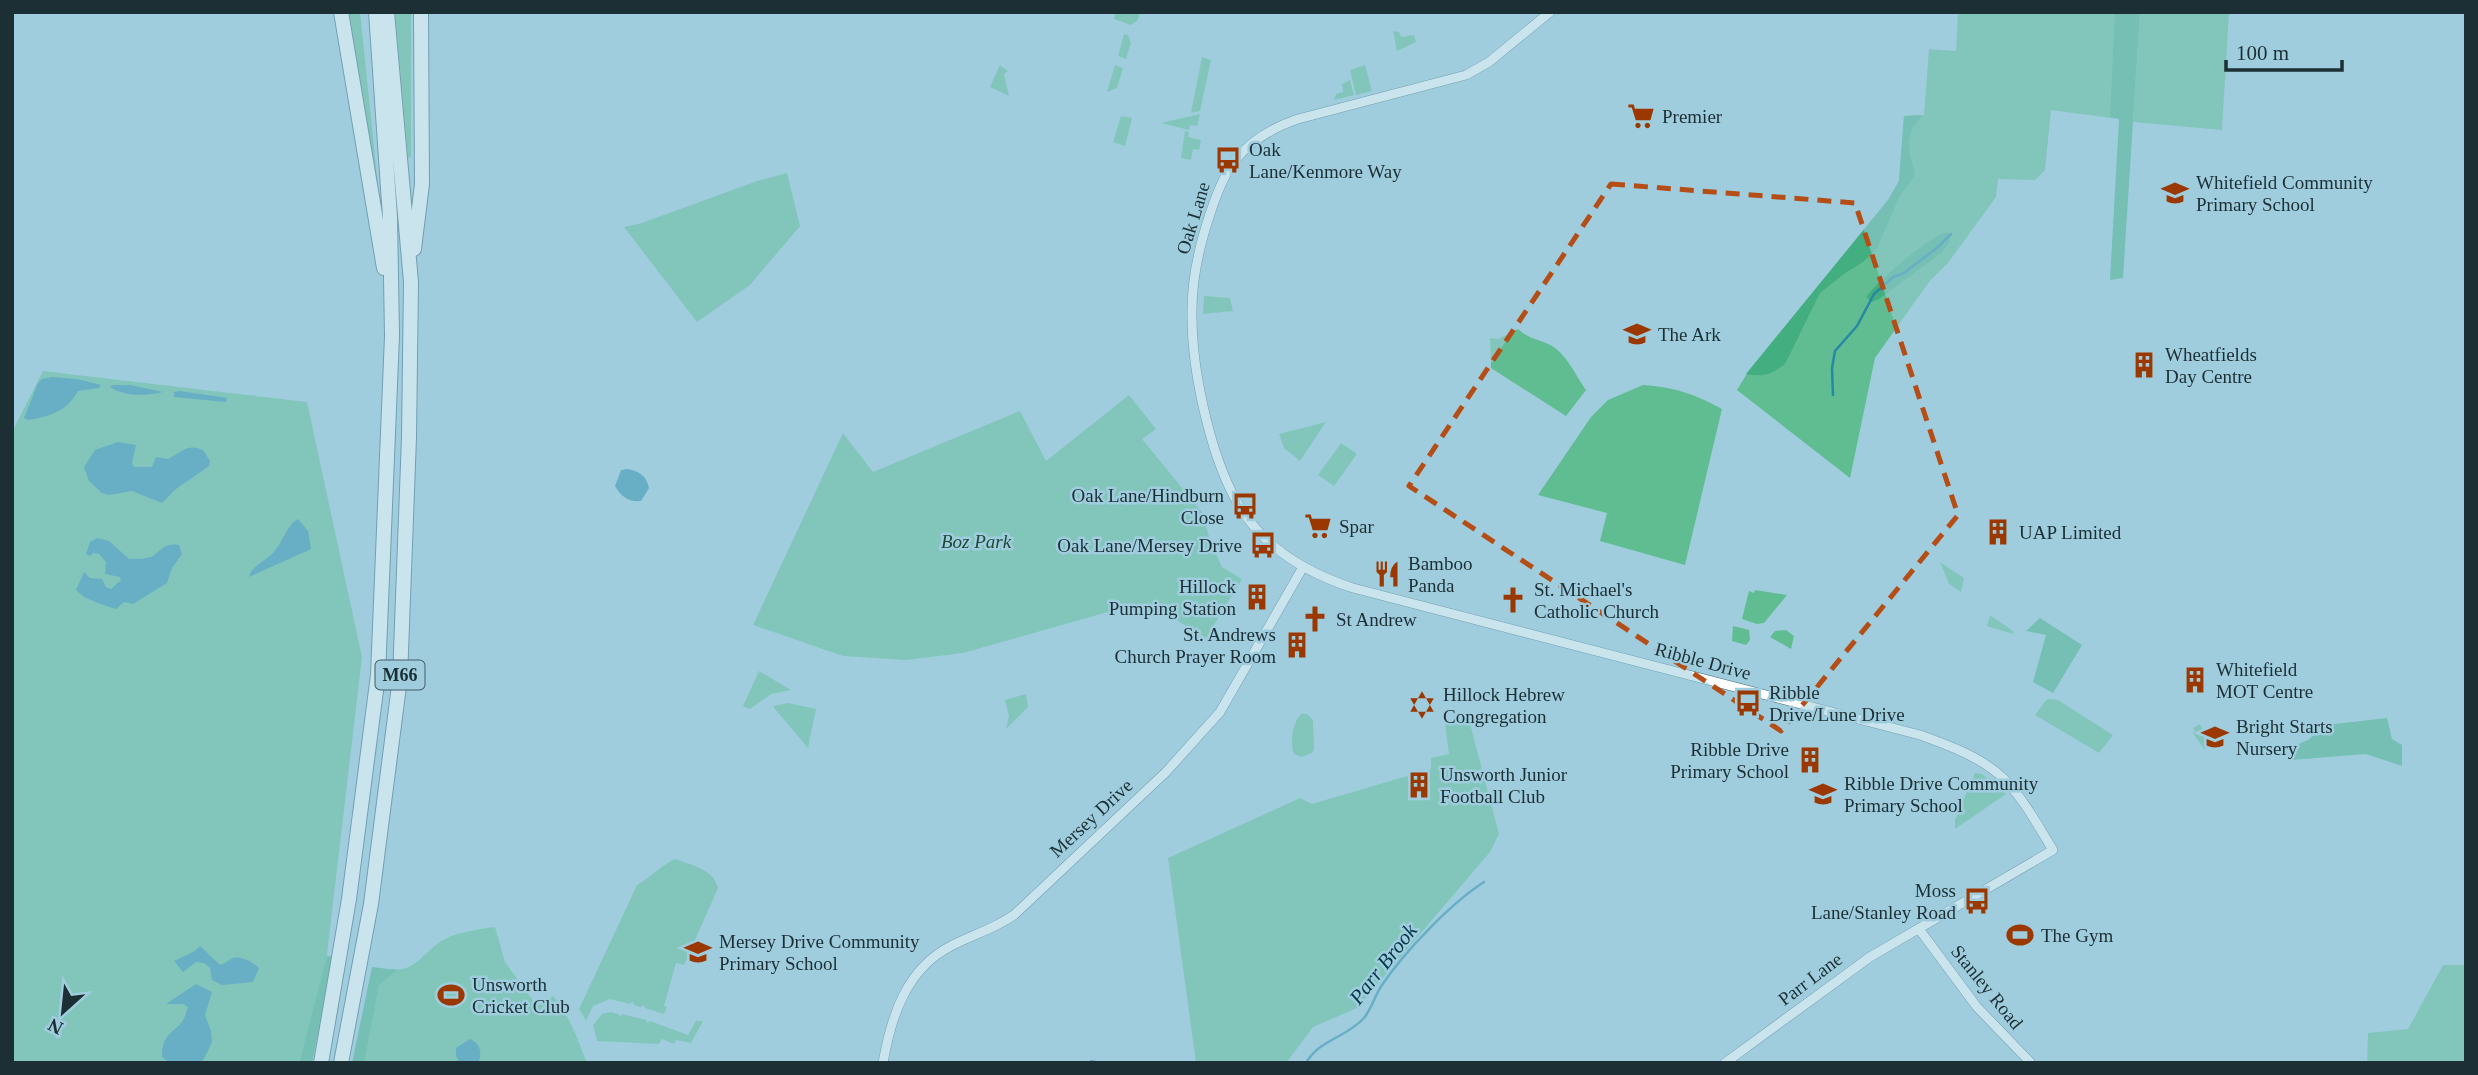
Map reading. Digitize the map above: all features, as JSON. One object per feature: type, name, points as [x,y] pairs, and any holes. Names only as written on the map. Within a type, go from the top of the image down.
[{"type":"highway","points":[[335,12],[352,75]]},
{"type":"highway","points":[[341,12],[387,288],[392,335]]},
{"type":"highway","name":"M66","points":[[321,1063],[349,899],[378,675],[392,335],[390,217],[376,12]]},
{"type":"highway","name":"M66","points":[[387,12],[411,282]]},
{"type":"highway","name":"M66","points":[[341,1063],[371,904],[400,678],[409,437],[411,282],[422,184],[423,12]]},
{"type":"street","name":"Oak Lane","points":[[1303,567],[1272,546],[1247,519],[1227,482],[1212,443],[1193,344],[1192,308],[1197,258],[1219,186],[1235,160],[1256,139],[1278,126],[1466,75],[1489,62],[1550,12]]},
{"type":"street","name":"Ribble Drive","points":[[1303,567],[1325,579],[1353,589],[1944,743],[1976,759],[2002,777],[2026,807],[2053,850]]},
{"type":"street","name":"Mersey Drive","points":[[883,1063],[895,1012],[908,985],[921,969],[950,946],[991,929],[1014,915],[1183,754],[1220,712],[1303,567]]},
{"type":"street","name":"Parr Lane","points":[[1725,1063],[1870,957],[2053,850]]},
{"type":"street","name":"Stanley Road","points":[[1919,929],[1994,1028],[2031,1063]]},
{"type":"highlighted area","points":[[1611,184],[1855,203],[1958,515],[1781,731],[1409,486]]},
{"type":"green space","points":[[343,12],[360,12],[379,195]]},
{"type":"green space","points":[[395,12],[411,12],[411,157],[408,158]]},
{"type":"green space","points":[[1116,12],[1140,12],[1138,20],[1131,25],[1114,19]]},
{"type":"green space","points":[[1958,12],[2126,12],[2119,119],[2051,110],[2045,170],[2035,180],[1998,179],[1996,197],[1948,263],[1929,282],[1875,358],[1850,478],[1737,390],[1748,372],[1888,200],[1899,181],[1904,116],[1924,115],[1929,49],[1956,51]]},
{"type":"green space","points":[[2115,12],[2140,12],[2123,278],[2110,280],[2119,119],[2110,117]]},
{"type":"green space","points":[[2140,12],[2229,12],[2222,130],[2133,122]]},
{"type":"green space","points":[[1393,31],[1399,32],[1401,37],[1414,35],[1416,42],[1397,51]]},
{"type":"green space","points":[[1124,34],[1128,35],[1131,43],[1126,59],[1118,56]]},
{"type":"green space","points":[[1202,57],[1211,60],[1200,111],[1191,113]]},
{"type":"green space","points":[[1000,65],[1008,71],[1004,74],[1009,96],[990,87]]},
{"type":"green space","points":[[1115,65],[1123,68],[1117,88],[1107,92]]},
{"type":"green space","points":[[1365,65],[1372,91],[1356,95],[1350,70]]},
{"type":"green space","points":[[1350,80],[1354,95],[1334,100],[1336,94],[1343,92],[1342,84]]},
{"type":"green space","points":[[1200,114],[1197,126],[1190,125],[1189,130],[1161,123]]},
{"type":"green space","points":[[1923,115],[1913,127],[1909,141],[1914,177],[1899,197],[1877,249],[1820,293],[1785,364],[1767,374],[1746,374],[1888,200],[1899,181],[1904,116]]},
{"type":"green space","points":[[1121,116],[1132,118],[1125,146],[1113,142]]},
{"type":"green space","points":[[1185,131],[1189,132],[1188,137],[1201,140],[1199,150],[1193,149],[1191,160],[1181,158]]},
{"type":"green space","points":[[787,173],[800,226],[750,285],[697,322],[624,227]]},
{"type":"green space","points":[[1948,232],[1950,242],[1941,253],[1879,299],[1872,302],[1866,297],[1917,250]]},
{"type":"green space","points":[[1204,296],[1230,298],[1233,311],[1203,314]]},
{"type":"green space","points":[[1518,329],[1557,350],[1567,360],[1586,390],[1566,416],[1491,368],[1490,338],[1498,339]]},
{"type":"green space","points":[[43,371],[307,402],[362,657],[326,963],[299,1063],[12,1063],[12,432]]},
{"type":"green space","points":[[1643,385],[1684,392],[1722,409],[1685,565],[1600,541],[1607,513],[1538,495],[1591,417],[1608,400]]},
{"type":"green space","name":"Boz Park","points":[[1129,395],[1156,429],[1142,439],[1202,512],[1222,567],[1242,579],[1206,638],[1166,614],[1122,608],[963,653],[906,660],[843,656],[753,625],[843,433],[873,472],[1020,411],[1046,461]]},
{"type":"green space","points":[[1326,422],[1300,461],[1284,448],[1279,434]]},
{"type":"green space","points":[[1341,443],[1357,454],[1334,486],[1318,475]]},
{"type":"green space","points":[[1940,562],[1964,578],[1961,592],[1949,584]]},
{"type":"green space","points":[[1755,590],[1787,595],[1764,623],[1757,624],[1742,619],[1749,591],[1754,593]]},
{"type":"green space","points":[[1990,615],[2013,631],[2013,634],[1987,626]]},
{"type":"green space","points":[[2040,618],[2082,645],[2053,693],[2033,682],[2046,635],[2026,631]]},
{"type":"green space","points":[[1733,626],[1749,630],[1750,640],[1746,645],[1732,641]]},
{"type":"green space","points":[[1786,630],[1794,636],[1791,649],[1770,637],[1775,631]]},
{"type":"green space","points":[[759,671],[791,690],[771,694],[750,709],[743,706]]},
{"type":"green space","points":[[1026,694],[1028,707],[1006,729],[1009,716],[1005,700]]},
{"type":"green space","points":[[2047,699],[2058,700],[2113,735],[2099,753],[2035,715]]},
{"type":"green space","points":[[788,703],[816,709],[808,748],[774,708]]},
{"type":"green space","points":[[1301,714],[1307,714],[1313,720],[1314,749],[1312,753],[1301,757],[1294,754],[1292,739],[1294,727]]},
{"type":"green space","points":[[1468,716],[1499,834],[1490,852],[1357,1008],[1313,1027],[1287,1062],[1196,1063],[1168,858],[1300,798],[1312,804],[1431,769],[1431,758],[1449,754],[1445,724]]},
{"type":"green space","points":[[2387,718],[2392,739],[2402,745],[2402,766],[2366,754],[2291,760],[2291,747],[2308,740],[2326,725]]},
{"type":"green space","points":[[2200,724],[2207,739],[2209,737],[2214,744],[2204,749],[2193,733],[2193,728]]},
{"type":"green space","points":[[1975,773],[1982,774],[2006,794],[1955,829],[1955,820]]},
{"type":"green space","points":[[675,859],[707,872],[718,888],[684,965],[676,963],[664,1014],[645,1008],[644,1005],[634,1005],[633,1001],[630,1004],[610,999],[593,1006],[586,1021],[579,1009],[637,885]]},
{"type":"green space","name":"Unsworth Cricket Club","points":[[495,927],[505,962],[537,1006],[553,996],[569,1019],[587,1063],[362,1063],[379,985],[393,969],[415,964],[438,943],[451,937]]},
{"type":"green space","points":[[327,956],[334,957],[312,1063],[299,1063]]},
{"type":"green space","points":[[2443,965],[2466,965],[2466,1063],[2367,1063],[2368,1033],[2408,1029]]},
{"type":"green space","points":[[372,967],[397,970],[379,985],[364,1063],[352,1063]]},
{"type":"green space","points":[[611,1012],[620,1017],[622,1014],[646,1020],[647,1023],[650,1021],[688,1035],[696,1021],[703,1021],[691,1043],[676,1040],[674,1044],[662,1039],[659,1044],[597,1041],[593,1025],[602,1014]]},
{"type":"water","points":[[52,377],[101,385],[99,388],[78,391],[69,404],[50,415],[28,420],[24,418],[38,383],[42,379]]},
{"type":"water","points":[[130,385],[163,392],[129,394],[110,387]]},
{"type":"water","points":[[174,392],[227,398],[226,402],[174,397]]},
{"type":"water","points":[[118,442],[136,445],[132,463],[134,467],[152,467],[156,457],[168,459],[193,447],[203,450],[210,461],[209,466],[176,489],[162,503],[132,491],[109,495],[102,493],[89,481],[84,467],[95,450]]},
{"type":"water","points":[[627,469],[641,474],[648,484],[649,488],[641,501],[626,498],[615,486],[621,470]]},
{"type":"water","points":[[298,519],[308,531],[311,549],[249,577],[255,567],[276,550]]},
{"type":"water","points":[[97,538],[109,541],[129,559],[151,557],[170,545],[179,545],[182,554],[172,568],[167,583],[133,604],[124,602],[116,609],[89,599],[76,590],[84,572],[90,578],[102,579],[106,587],[111,589],[121,580],[120,577],[105,574],[106,562],[99,554],[86,554],[90,542]]},
{"type":"water","points":[[200,946],[220,965],[238,957],[253,963],[259,968],[253,982],[222,985],[212,980],[210,968],[204,963],[196,962],[183,972],[174,961]]},
{"type":"water","points":[[196,984],[212,992],[205,1015],[212,1042],[200,1063],[170,1063],[162,1057],[163,1045],[182,1021],[188,1007],[183,1004],[166,1004]]},
{"type":"water","points":[[470,1039],[479,1048],[479,1061],[460,1063],[456,1048]]},
{"type":"waterway","points":[[1833,395],[1832,368],[1835,351],[1857,326],[1874,294],[1893,277],[1904,273],[1938,247],[1951,234]]},
{"type":"waterway","name":"Parr Brook","points":[[1306,1063],[1318,1049],[1364,1018],[1382,985],[1415,943],[1457,902],[1484,882]]},
{"type":"waterway","name":"Parr Brook","points":[[1091,1061],[1100,1063]]},
{"type":"place","name":"Premier","points":[[1641,116]]},
{"type":"place","name":"Oak Lane/Kenmore Way","points":[[1228,160]]},
{"type":"place","name":"Whitefield Community Primary School","points":[[2175,193]]},
{"type":"place","name":"The Ark","points":[[1637,334]]},
{"type":"place","name":"Wheatfields Day Centre","points":[[2144,365]]},
{"type":"place","name":"Oak Lane/Hindburn Close","points":[[1245,506]]},
{"type":"place","name":"Spar","points":[[1318,526]]},
{"type":"place","name":"UAP Limited","points":[[1998,532]]},
{"type":"place","name":"Oak Lane/Mersey Drive","points":[[1263,545]]},
{"type":"place","name":"Bamboo Panda","points":[[1387,574]]},
{"type":"place","name":"Hillock Pumping Station","points":[[1257,597]]},
{"type":"place","name":"St. Michael's Catholic Church","points":[[1513,600]]},
{"type":"place","name":"St Andrew","points":[[1315,619]]},
{"type":"place","name":"St. Andrews Church Prayer Room","points":[[1297,645]]},
{"type":"place","name":"Whitefield MOT Centre","points":[[2195,680]]},
{"type":"place","name":"Ribble Drive/Lune Drive","points":[[1748,703]]},
{"type":"place","name":"Hillock Hebrew Congregation","points":[[1422,705]]},
{"type":"place","name":"Bright Starts Nursery","points":[[2215,737]]},
{"type":"place","name":"Ribble Drive Primary School","points":[[1810,760]]},
{"type":"place","name":"Unsworth Junior Football Club","points":[[1419,785]]},
{"type":"place","name":"Ribble Drive Community Primary School","points":[[1823,794]]},
{"type":"place","name":"Moss Lane/Stanley Road","points":[[1977,901]]},
{"type":"place","name":"The Gym","points":[[2020,935]]},
{"type":"place","name":"Mersey Drive Community Primary School","points":[[698,952]]},
{"type":"place","name":"Unsworth Cricket Club","points":[[451,995]]}]
